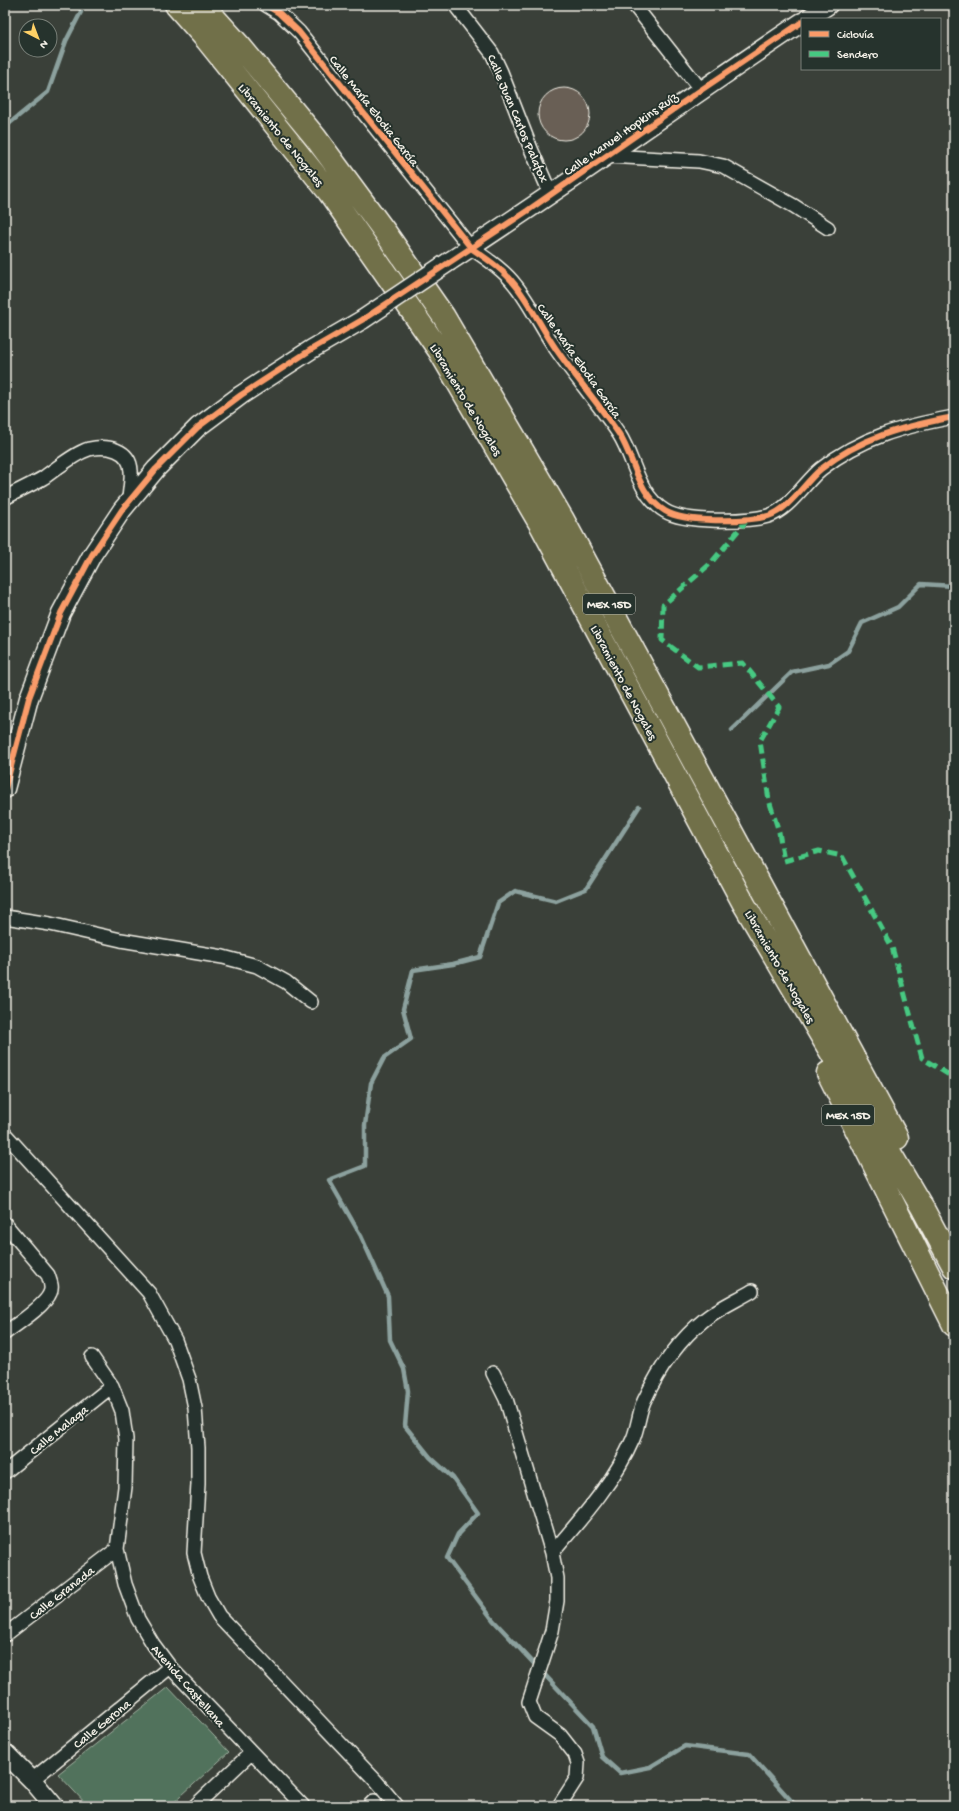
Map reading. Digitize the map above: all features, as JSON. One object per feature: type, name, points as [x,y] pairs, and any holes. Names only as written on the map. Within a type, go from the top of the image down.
[{"type":"highway","name":"Libramiento de Nogales","points":[[176,5],[207,40],[329,192],[439,350],[542,527],[744,904],[923,1209],[954,1267]]},
{"type":"highway","name":"Libramiento de Nogales","points":[[203,5],[239,45],[315,137],[385,232],[444,316],[562,518],[954,1243]]},
{"type":"highway","name":"MEX 15D","points":[[744,904],[954,1296]]},
{"type":"highway","name":"MEX 15D","points":[[744,904],[954,1325]]},
{"type":"street","name":"Calle María Elodia García","points":[[266,5],[278,13],[299,32],[471,248],[492,262],[516,286],[556,350],[620,435],[644,490],[653,502],[665,512],[678,516],[724,520],[769,516],[780,511],[820,470],[842,453],[864,441],[913,425],[954,417]]},
{"type":"street","name":"Calle Juan Carlos Palafox","points":[[455,5],[492,53],[531,149],[552,195]]},
{"type":"street","points":[[634,5],[701,90]]},
{"type":"street","name":"Calle Manuel Hopkins Ruíz","points":[[5,789],[29,698],[61,613],[92,555],[129,502],[156,469],[198,427],[241,395],[312,349],[362,320],[552,195],[801,21]]},
{"type":"street","points":[[607,156],[698,160],[723,166],[794,206],[828,228]]},
{"type":"street","points":[[5,498],[41,479],[88,449],[112,448],[122,452],[132,470],[129,502]]},
{"type":"street","points":[[5,917],[50,924],[121,940],[223,957],[257,966],[286,982],[311,1002]]},
{"type":"street","points":[[5,1134],[149,1293],[175,1340],[189,1379],[195,1408],[198,1448],[198,1484],[194,1553],[200,1577],[208,1597],[219,1616],[375,1780],[397,1806]]},
{"type":"street","points":[[5,1224],[48,1275],[52,1284],[50,1293],[44,1302],[5,1333]]},
{"type":"street","points":[[552,1552],[588,1511],[612,1476],[633,1439],[643,1403],[658,1372],[680,1343],[706,1319],[752,1290]]},
{"type":"street","name":"Avenida Castellana","points":[[92,1357],[112,1386],[122,1410],[126,1439],[125,1487],[117,1549],[125,1584],[138,1619],[153,1644],[170,1667],[303,1806]]},
{"type":"street","points":[[493,1373],[506,1399],[552,1552],[557,1578],[557,1601],[552,1631],[529,1702],[535,1717],[560,1735],[575,1754],[578,1762],[577,1778],[559,1806]]},
{"type":"street","name":"Calle Malaga","points":[[5,1472],[112,1386]]},
{"type":"street","name":"Calle Granada","points":[[5,1635],[117,1549]]},
{"type":"street","name":"Calle Gerona","points":[[32,1780],[170,1667]]},
{"type":"street","points":[[5,1753],[32,1780],[54,1806]]},
{"type":"street","points":[[195,1806],[251,1753]]},
{"type":"green space","points":[[168,1687],[229,1752],[170,1806],[88,1806],[58,1774]]},
{"type":"building","points":[[564,88],[574,90],[582,96],[588,104],[590,114],[588,124],[582,132],[574,138],[564,140],[554,138],[546,132],[540,124],[538,114],[540,104],[546,96],[554,90]]},
{"type":"waterway","points":[[5,127],[48,92],[66,41],[81,12],[80,5]]},
{"type":"waterway","points":[[732,730],[792,672],[829,664],[848,651],[862,623],[898,607],[921,584],[954,586]]},
{"type":"waterway","points":[[639,807],[586,889],[556,901],[515,891],[498,903],[480,957],[453,964],[413,970],[403,1009],[411,1039],[384,1058],[371,1083],[365,1125],[365,1166],[329,1180],[361,1236],[388,1296],[390,1340],[404,1369],[408,1391],[405,1426],[430,1457],[453,1478],[478,1513],[458,1534],[447,1558],[493,1620],[593,1726],[602,1757],[620,1773],[650,1767],[685,1746],[749,1754],[796,1806]]},
{"type":"marked path","points":[[748,519],[710,564],[663,605],[662,640],[698,667],[743,663],[779,707],[760,741],[769,800],[779,832],[784,861],[819,851],[842,856],[892,947],[922,1058],[954,1078]]},
{"type":"cycle path","points":[[266,5],[279,13],[299,32],[471,248],[501,270],[516,286],[527,301],[556,349],[619,434],[642,486],[656,504],[665,511],[686,518],[715,520],[745,519],[768,516],[776,513],[790,502],[821,469],[852,449],[884,434],[918,424],[954,417]]},
{"type":"cycle path","points":[[5,789],[29,698],[61,613],[92,555],[122,510],[156,469],[198,427],[241,395],[312,349],[362,320],[527,211],[801,23]]}]
